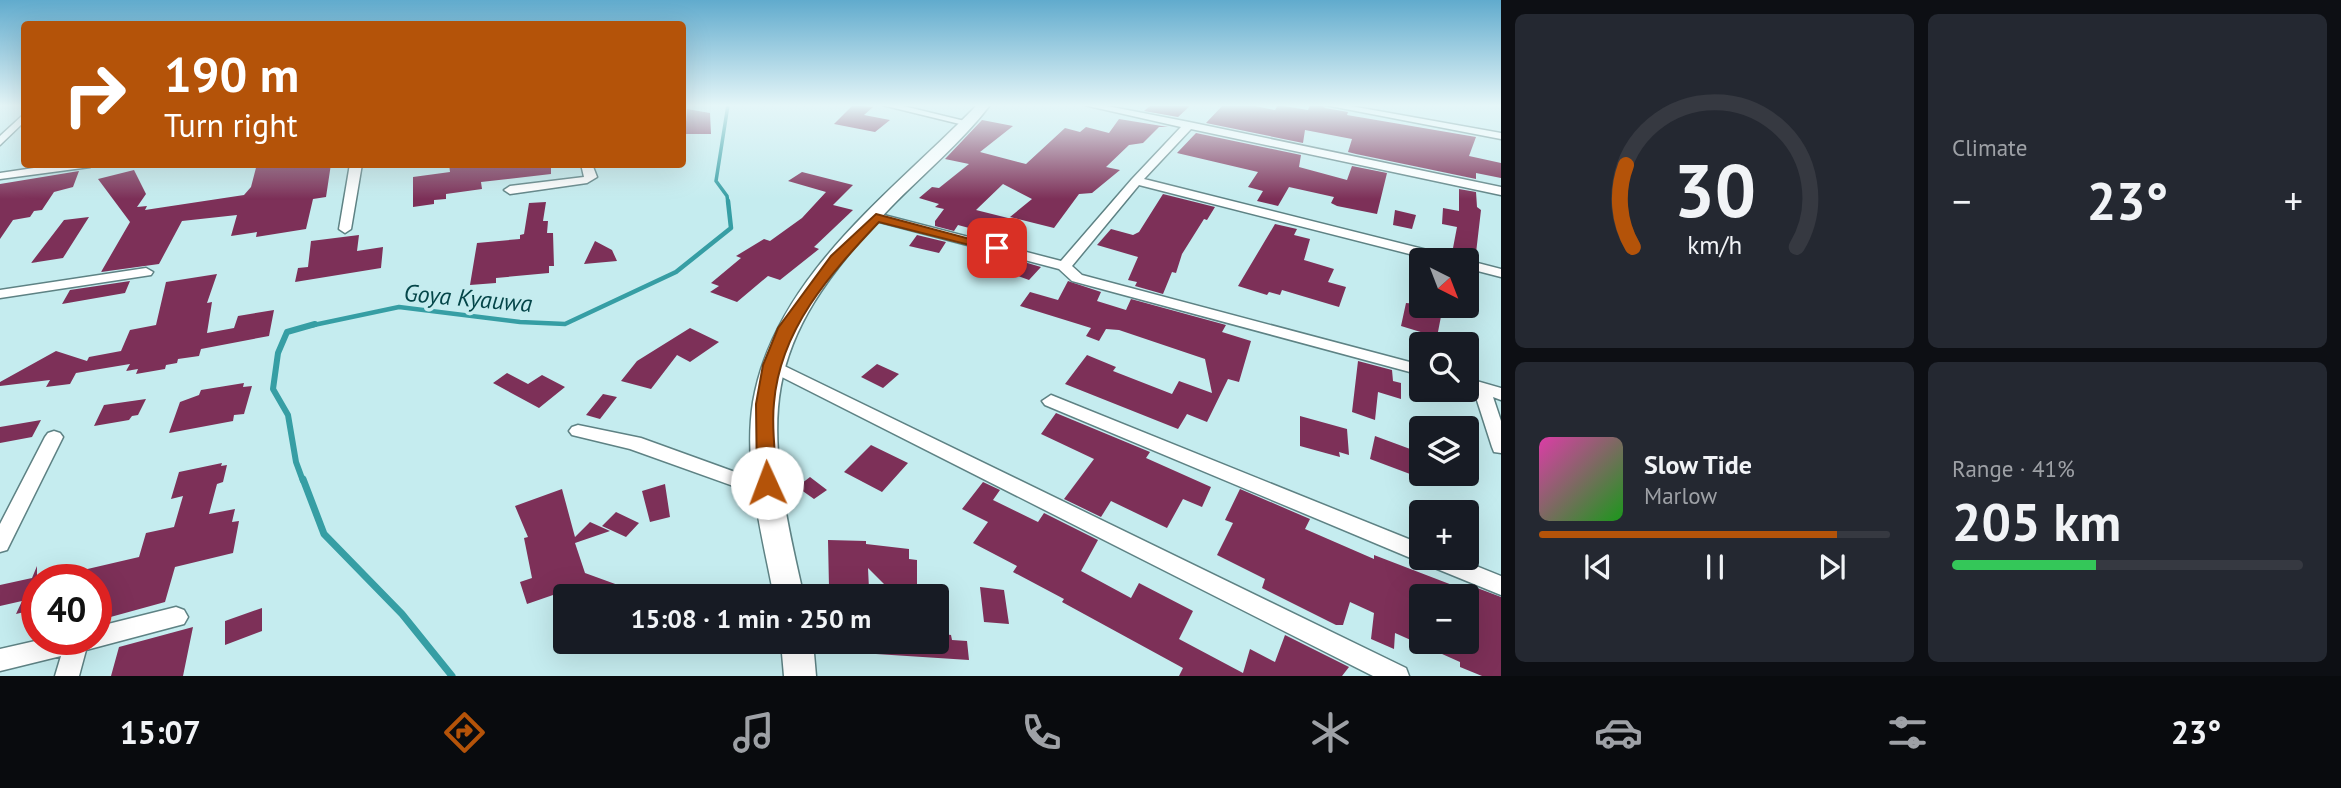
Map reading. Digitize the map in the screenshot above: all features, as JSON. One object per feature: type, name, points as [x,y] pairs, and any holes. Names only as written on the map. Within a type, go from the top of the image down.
[{"type":"street","points":[[786,584],[767,491],[765,404],[772,365],[786,328],[836,259],[955,137]]},
{"type":"street","points":[[1065,266],[1136,181],[1178,137]]},
{"type":"street","points":[[1244,137],[1501,191]]},
{"type":"street","points":[[0,176],[60,168]]},
{"type":"street","points":[[345,229],[355,168]]},
{"type":"street","points":[[510,190],[587,180],[592,177],[588,168]]},
{"type":"street","points":[[1136,181],[1409,250]]},
{"type":"street","points":[[876,217],[1065,266],[1077,278],[1409,367]]},
{"type":"street","points":[[1479,267],[1501,273]]},
{"type":"street","points":[[0,294],[146,272]]},
{"type":"street","points":[[772,365],[1397,676]]},
{"type":"street","points":[[1479,387],[1501,394]]},
{"type":"street","points":[[1479,397],[1501,447]]},
{"type":"street","points":[[1051,401],[1409,548]]},
{"type":"street","points":[[578,432],[634,443],[767,491]]},
{"type":"street","points":[[0,544],[54,437]]},
{"type":"street","points":[[1462,570],[1501,586]]},
{"type":"street","points":[[112,633],[176,617]]},
{"type":"street","points":[[798,654],[800,676]]},
{"type":"street","points":[[0,660],[21,655]]},
{"type":"street","points":[[67,676],[78,655]]},
{"type":"building","points":[[966,137],[1000,137],[980,152],[1026,164],[1056,137],[1149,137],[1143,143],[1129,145],[1106,167],[1120,170],[1092,193],[1079,194],[1054,228],[1010,217],[1032,199],[1003,184],[976,210],[1008,218],[995,235],[958,225],[954,231],[935,226],[935,221],[944,209],[935,207],[939,204],[919,198],[932,187],[939,188],[969,164],[945,159]]},
{"type":"building","points":[[1193,137],[1213,137],[1301,155],[1299,167],[1347,180],[1352,166],[1387,173],[1377,214],[1337,206],[1331,203],[1334,197],[1289,187],[1278,206],[1257,201],[1263,191],[1248,187],[1258,172],[1177,153]]},
{"type":"building","points":[[1272,137],[1304,137],[1303,143]]},
{"type":"building","points":[[1339,137],[1476,137],[1469,156],[1501,163],[1501,178],[1476,173],[1476,179],[1348,152],[1352,139]]},
{"type":"building","points":[[256,168],[330,168],[326,197],[313,199],[306,229],[256,237],[257,232],[231,236],[237,215],[182,221],[159,264],[101,272],[130,222],[98,179],[134,170],[146,194],[137,207],[147,206],[145,210],[244,195],[251,187]]},
{"type":"building","points":[[450,168],[551,168],[551,174],[481,182],[482,189],[446,194],[446,199],[434,200],[434,204],[413,207],[413,177],[450,172]]},
{"type":"building","points":[[79,171],[73,187],[54,192],[42,210],[34,211],[30,217],[13,220],[0,239],[0,184]]},
{"type":"building","points":[[802,172],[853,185],[833,205],[853,210],[814,247],[819,249],[780,280],[768,276],[737,302],[710,292],[719,286],[711,283],[741,258],[736,256],[764,239],[770,241],[802,218],[826,192],[788,181]]},
{"type":"building","points":[[1459,189],[1476,192],[1477,207],[1481,210],[1477,248],[1453,248],[1457,227],[1442,224],[1443,208],[1459,211]]},
{"type":"building","points":[[1163,194],[1215,207],[1207,220],[1204,219],[1182,254],[1176,273],[1172,272],[1163,294],[1135,286],[1137,282],[1128,280],[1138,257],[1097,245],[1111,229],[1133,235],[1139,232]]},
{"type":"building","points":[[546,202],[543,221],[548,221],[547,233],[553,233],[554,266],[549,266],[549,273],[496,278],[496,283],[470,285],[477,243],[520,239],[520,235],[524,234],[529,203]]},
{"type":"building","points":[[1395,210],[1416,215],[1412,229],[1393,225]]},
{"type":"building","points":[[89,217],[63,258],[31,263],[64,220]]},
{"type":"building","points":[[1275,224],[1297,229],[1294,235],[1310,239],[1304,260],[1334,269],[1328,282],[1346,287],[1339,307],[1282,290],[1280,295],[1269,292],[1267,295],[1238,286]]},
{"type":"building","points":[[359,235],[357,251],[383,247],[381,268],[295,282],[298,268],[308,267],[311,241]]},
{"type":"building","points":[[917,235],[946,242],[939,253],[909,246]]},
{"type":"building","points":[[595,241],[612,250],[617,261],[584,264]]},
{"type":"building","points":[[1024,262],[1041,267],[1029,280],[1013,274]]},
{"type":"building","points":[[217,274],[207,303],[212,302],[207,333],[234,328],[238,316],[274,310],[269,336],[201,349],[199,356],[178,359],[177,363],[166,365],[165,369],[136,374],[138,369],[126,371],[130,364],[76,373],[70,384],[46,387],[50,380],[0,386],[0,382],[56,351],[87,361],[89,357],[121,351],[130,330],[156,325],[166,282]]},
{"type":"building","points":[[130,281],[125,293],[62,304],[70,290]]},
{"type":"building","points":[[1068,281],[1101,292],[1097,301],[1126,310],[1131,299],[1226,325],[1222,332],[1251,341],[1239,382],[1228,379],[1207,422],[1187,414],[1178,429],[1065,384],[1087,355],[1116,367],[1113,371],[1172,394],[1179,381],[1212,393],[1205,359],[1119,330],[1106,329],[1099,341],[1086,336],[1091,328],[1020,306],[1030,292],[1058,300]]},
{"type":"building","points":[[1406,303],[1409,303],[1409,318],[1441,318],[1438,332],[1421,332],[1401,326]]},
{"type":"building","points":[[690,328],[719,342],[690,362],[677,355],[651,389],[621,381],[637,361]]},
{"type":"building","points":[[1358,361],[1392,370],[1393,381],[1401,383],[1401,399],[1378,392],[1375,420],[1352,412]]},
{"type":"building","points":[[877,364],[899,374],[883,388],[861,377]]},
{"type":"building","points":[[507,373],[528,384],[542,375],[565,387],[539,408],[493,383]]},
{"type":"building","points":[[244,383],[243,387],[252,386],[244,414],[234,415],[233,421],[169,433],[180,402],[199,395],[201,390]]},
{"type":"building","points":[[603,394],[617,397],[600,419],[586,415]]},
{"type":"building","points":[[146,399],[138,415],[129,420],[94,426],[104,405]]},
{"type":"building","points":[[1056,413],[1150,452],[1146,458],[1211,487],[1202,507],[1183,499],[1167,528],[1111,501],[1101,517],[1064,499],[1094,459],[1041,434]]},
{"type":"building","points":[[1300,416],[1347,429],[1349,455],[1339,452],[1340,457],[1300,446]]},
{"type":"building","points":[[41,420],[32,437],[0,443],[0,427]]},
{"type":"building","points":[[1375,436],[1409,449],[1409,474],[1370,459]]},
{"type":"building","points":[[871,445],[908,463],[882,492],[844,472]]},
{"type":"building","points":[[222,463],[221,466],[227,465],[223,482],[217,484],[209,514],[235,509],[232,522],[239,521],[233,553],[175,567],[165,602],[112,617],[112,564],[109,564],[139,557],[146,533],[174,527],[183,496],[171,499],[179,472]]},
{"type":"building","points":[[810,477],[827,490],[814,499],[797,487]]},
{"type":"building","points":[[983,482],[1000,490],[993,500],[1038,522],[1044,513],[1098,540],[1081,571],[1131,598],[1139,583],[1193,611],[1179,639],[1243,673],[1250,649],[1275,662],[1285,635],[1349,667],[1342,676],[1179,676],[1183,668],[1062,602],[1064,599],[1013,572],[1017,566],[973,543],[988,522],[962,509]]},
{"type":"building","points":[[665,484],[670,517],[650,522],[642,491]]},
{"type":"building","points":[[562,489],[575,537],[590,522],[610,531],[575,543],[585,573],[615,584],[553,584],[553,595],[527,604],[520,582],[532,578],[524,538],[528,537],[515,506]]},
{"type":"building","points":[[1240,489],[1310,519],[1305,529],[1374,559],[1374,555],[1450,584],[1409,584],[1409,639],[1395,633],[1394,649],[1371,639],[1374,613],[1350,602],[1343,625],[1336,625],[1262,588],[1265,579],[1217,555],[1233,523],[1225,520]]},
{"type":"building","points":[[616,512],[639,523],[626,537],[602,526]]},
{"type":"building","points":[[828,540],[866,541],[866,544],[909,549],[909,559],[917,560],[917,584],[884,584],[868,568],[869,584],[829,584]]},
{"type":"building","points":[[21,580],[21,601],[0,606],[0,585]]},
{"type":"building","points":[[980,587],[1004,590],[1009,624],[984,622]]},
{"type":"building","points":[[1479,589],[1501,597],[1501,676],[1482,676],[1460,667],[1460,662],[1442,654],[1479,654]]},
{"type":"building","points":[[262,608],[262,631],[225,645],[225,621]]},
{"type":"building","points":[[193,627],[183,676],[111,676],[119,647]]},
{"type":"building","points":[[949,635],[952,640],[967,641],[969,660],[876,654],[949,654]]},
{"type":"waterway","name":"Goya Kyauwa","points":[[723,137],[716,181],[727,196],[728,203]]},
{"type":"waterway","name":"Goya Kyauwa","points":[[309,326],[399,307],[520,322],[565,324],[676,272],[731,228],[728,201]]},
{"type":"waterway","name":"Goya Kyauwa","points":[[303,481],[296,462],[288,415],[273,389],[278,353],[287,332],[315,324]]},
{"type":"waterway","name":"Goya Kyauwa","points":[[303,479],[324,534],[402,614],[452,676]]},
{"type":"route","points":[[767,483],[765,404],[772,365],[786,328],[836,259],[876,217],[997,248]]}]
